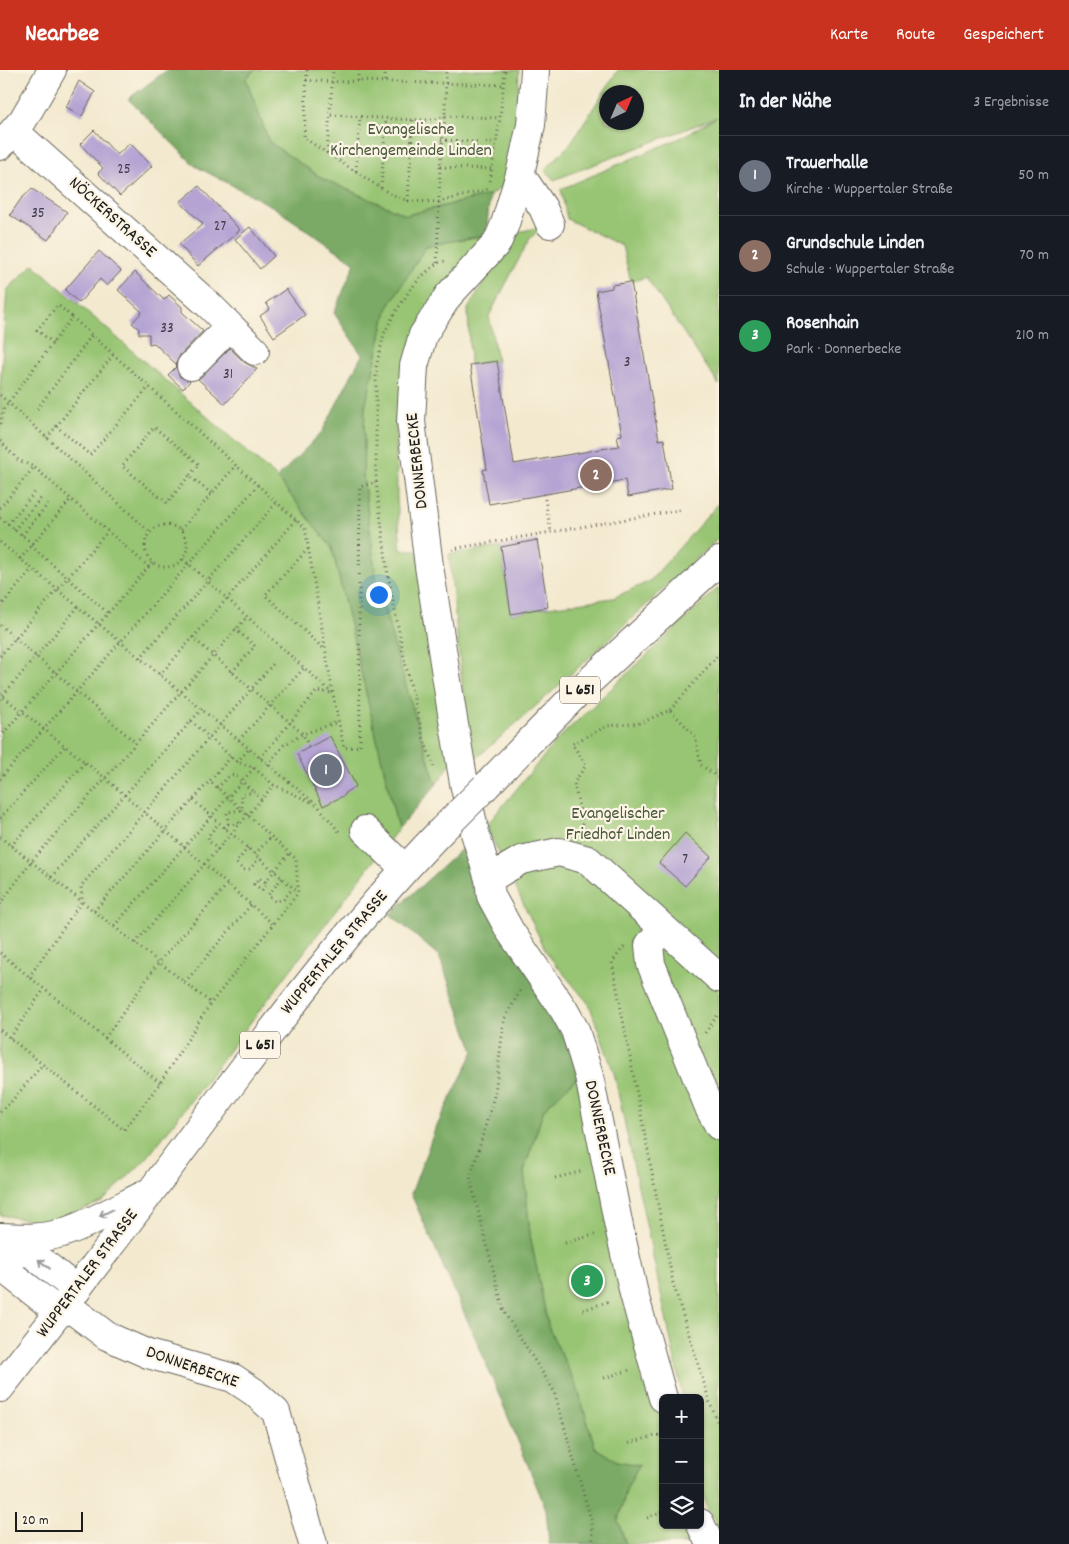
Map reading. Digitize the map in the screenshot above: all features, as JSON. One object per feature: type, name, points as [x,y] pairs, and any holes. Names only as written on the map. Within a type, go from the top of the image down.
[{"type":"street","name":"NÖCKERSTRASSE","points":[[52,70],[23,120],[7,138],[210,306],[255,350]]},
{"type":"street","name":"DONNERBECKE","points":[[535,70],[531,125],[520,174],[500,236],[497,243],[448,296],[423,335],[414,366],[411,421],[428,553],[464,783],[489,879],[491,896],[496,908],[530,962],[564,1010],[575,1030],[589,1076],[634,1294],[662,1394]]},
{"type":"street","points":[[520,174],[543,208],[550,224]]},
{"type":"street","points":[[191,366],[230,326]]},
{"type":"street","name":"WUPPERTALER STRASSE","points":[[0,1388],[68,1302],[256,1050],[324,964],[405,869],[581,689],[719,561]]},
{"type":"street","points":[[355,835],[405,869]]},
{"type":"street","points":[[489,879],[521,860],[559,852],[588,860],[719,978]]},
{"type":"street","points":[[656,922],[650,945],[651,964],[710,1110],[719,1126]]},
{"type":"street","name":"L 651","points":[[2,1244],[61,1234],[150,1192]]},
{"type":"street","name":"DONNERBECKE","points":[[2,1244],[31,1254],[68,1302],[107,1336],[148,1354],[233,1378],[276,1412],[313,1544]]},
{"type":"street","points":[[703,1529],[710,1544]]},
{"type":"path","points":[[307,70],[304,138],[381,188],[408,201],[439,202],[489,190],[505,70]]},
{"type":"path","points":[[327,153],[333,70]]},
{"type":"path","points":[[358,70],[358,81]]},
{"type":"path","points":[[385,70],[385,81]]},
{"type":"path","points":[[437,263],[441,140],[446,70]]},
{"type":"path","points":[[306,80],[504,85]]},
{"type":"path","points":[[331,115],[413,120],[432,120],[444,116],[500,118]]},
{"type":"path","points":[[356,172],[360,117]]},
{"type":"path","points":[[381,188],[386,118]]},
{"type":"path","points":[[408,201],[413,120]]},
{"type":"path","points":[[441,140],[496,143]]},
{"type":"path","points":[[440,167],[492,169]]},
{"type":"path","points":[[416,709],[388,575],[376,482],[376,367],[384,334],[393,316],[420,278],[437,263],[459,257],[482,258]]},
{"type":"path","points":[[53,343],[37,330],[58,305],[305,528],[325,650],[344,748],[360,746],[360,487],[376,482]]},
{"type":"path","points":[[0,424],[3,410],[72,317]]},
{"type":"path","points":[[37,410],[92,335]]},
{"type":"path","points":[[47,438],[114,354]]},
{"type":"path","points":[[56,426],[90,455],[149,387]]},
{"type":"path","points":[[0,395],[150,532]]},
{"type":"path","points":[[154,427],[199,464],[190,476],[167,503],[122,466],[154,427]]},
{"type":"path","points":[[0,442],[18,460],[34,467],[149,567]]},
{"type":"path","points":[[181,530],[236,465]]},
{"type":"path","points":[[0,508],[34,467]]},
{"type":"path","points":[[190,476],[212,494]]},
{"type":"path","points":[[0,779],[258,484]]},
{"type":"path","points":[[8,524],[35,492]]},
{"type":"path","points":[[544,494],[551,532]]},
{"type":"path","points":[[14,530],[41,498]]},
{"type":"path","points":[[20,559],[71,499]]},
{"type":"path","points":[[140,658],[277,502]]},
{"type":"path","points":[[22,535],[48,504]]},
{"type":"path","points":[[428,553],[680,510]]},
{"type":"path","points":[[0,518],[22,535],[108,613]]},
{"type":"path","points":[[160,674],[296,520]]},
{"type":"path","points":[[165,525],[174,526],[181,530],[186,538],[188,548],[185,557],[179,564],[170,568],[152,563],[145,551],[144,544],[150,532],[157,526],[165,525]]},
{"type":"path","points":[[0,656],[108,531]]},
{"type":"path","points":[[0,542],[355,835]]},
{"type":"path","points":[[308,548],[266,595],[325,650]]},
{"type":"path","points":[[182,560],[333,694]]},
{"type":"path","points":[[0,737],[152,563]]},
{"type":"path","points":[[0,607],[32,569]]},
{"type":"path","points":[[78,607],[1,696],[105,778],[273,924]]},
{"type":"path","points":[[0,904],[31,862],[247,617]]},
{"type":"path","points":[[0,626],[136,743]]},
{"type":"path","points":[[232,672],[255,646],[236,629]]},
{"type":"path","points":[[192,637],[303,734],[309,747]]},
{"type":"path","points":[[588,860],[585,832],[574,783],[586,765],[572,744],[607,726],[641,723],[670,710],[719,654]]},
{"type":"path","points":[[29,977],[82,901],[81,886],[273,664]]},
{"type":"path","points":[[239,740],[304,668]]},
{"type":"path","points":[[260,758],[317,691],[333,694]]},
{"type":"path","points":[[51,877],[202,709]]},
{"type":"path","points":[[670,710],[695,736],[701,765],[719,778]]},
{"type":"path","points":[[192,720],[237,762],[254,768],[274,785],[318,806]]},
{"type":"path","points":[[268,765],[284,745],[303,734],[338,722]]},
{"type":"path","points":[[0,818],[65,746]]},
{"type":"path","points":[[237,762],[249,748]]},
{"type":"path","points":[[94,911],[231,757]]},
{"type":"path","points":[[11,846],[85,762]]},
{"type":"path","points":[[114,926],[254,768]]},
{"type":"path","points":[[217,788],[229,776],[235,775],[261,800]]},
{"type":"path","points":[[0,1030],[124,1130],[160,1083],[211,1003],[298,892],[296,859],[210,781]]},
{"type":"path","points":[[135,943],[274,785]]},
{"type":"path","points":[[242,810],[241,795],[254,792]]},
{"type":"path","points":[[193,800],[298,892]]},
{"type":"path","points":[[225,828],[228,824],[227,812],[242,810]]},
{"type":"path","points":[[218,850],[208,840],[208,835],[219,823]]},
{"type":"path","points":[[228,824],[241,823]]},
{"type":"path","points":[[0,837],[211,1003]]},
{"type":"path","points":[[255,854],[271,837]]},
{"type":"path","points":[[248,848],[236,863],[243,870],[250,868],[259,858]]},
{"type":"path","points":[[265,882],[289,854]]},
{"type":"path","points":[[282,878],[268,895],[276,901],[283,900],[293,888]]},
{"type":"path","points":[[105,1038],[159,962],[227,885]]},
{"type":"path","points":[[185,982],[251,905]]},
{"type":"path","points":[[656,922],[612,962],[673,1283],[710,1404],[719,1426]]},
{"type":"path","points":[[0,953],[160,1083]]},
{"type":"path","points":[[530,962],[522,989],[504,1020],[495,1093],[470,1179],[504,1312],[554,1391],[592,1523],[593,1544]]},
{"type":"path","points":[[10,1038],[44,988]]},
{"type":"path","points":[[0,1112],[11,1102],[43,1064]]},
{"type":"path","points":[[565,1243],[619,1227]]},
{"type":"path","points":[[629,1443],[659,1435]]},
{"type":"path","points":[[647,1518],[659,1514]]},
{"type":"green space","points":[[167,70],[254,70],[246,79],[269,142],[323,179],[406,215],[490,195],[486,235],[426,246],[387,309],[365,408],[363,475],[376,578],[399,663],[436,785],[398,829],[332,548],[277,478],[322,432],[362,355],[334,313],[355,263],[272,206],[195,166],[128,99]]},
{"type":"green space","name":"Evangelische Kirchengemeinde Linden","points":[[254,70],[519,70],[517,123],[502,187],[490,195],[406,215],[323,179],[269,142],[246,79]]},
{"type":"green space","points":[[618,70],[719,70],[719,385],[646,277],[631,282],[622,246],[567,219],[561,189],[680,138],[717,117],[554,180],[545,170],[570,144],[599,99],[599,130],[644,130],[644,85],[608,85]]},
{"type":"green space","points":[[541,227],[529,240],[489,316],[497,361],[470,365],[468,309],[513,233]]},
{"type":"green space","points":[[486,235],[452,292],[428,354],[418,402],[396,416],[397,499],[401,550],[417,550],[454,759],[436,785],[399,663],[376,578],[363,475],[365,408],[387,309],[426,246]]},
{"type":"green space","points":[[33,264],[277,478],[332,548],[398,829],[147,1158],[102,1202],[48,1223],[0,1215],[0,389],[7,290]]},
{"type":"green space","points":[[719,503],[719,538],[555,689],[470,764],[449,554],[501,547],[511,614],[613,598],[650,581]]},
{"type":"green space","name":"Evangelischer Friedhof Linden","points":[[719,587],[719,1529],[706,1506],[704,1497],[704,1394],[682,1394],[614,1073],[589,1004],[548,955],[486,826],[558,739]]},
{"type":"green space","points":[[464,847],[465,857],[490,911],[530,976],[583,1072],[544,1109],[524,1171],[530,1235],[548,1326],[578,1390],[595,1447],[617,1461],[639,1465],[627,1487],[618,1521],[626,1544],[549,1544],[546,1509],[478,1344],[411,1194],[434,1132],[474,1051],[439,956],[390,914]]},
{"type":"green space","points":[[583,1072],[592,1074],[659,1394],[659,1529],[695,1529],[702,1544],[626,1544],[618,1521],[627,1487],[639,1465],[617,1461],[595,1447],[578,1390],[548,1326],[530,1235],[524,1171],[544,1109]]},
{"type":"building","points":[[79,81],[95,92],[82,116],[66,107]]},
{"type":"building","points":[[94,130],[117,155],[130,143],[152,166],[120,196],[98,173],[103,168],[80,144]]},
{"type":"building","points":[[199,186],[240,230],[198,266],[179,244],[203,224],[180,202]]},
{"type":"building","points":[[32,189],[67,212],[48,240],[10,215],[21,199]]},
{"type":"building","points":[[250,227],[274,256],[260,269],[235,239]]},
{"type":"building","points":[[99,251],[121,271],[107,286],[100,279],[79,303],[65,290]]},
{"type":"building","points":[[135,272],[164,300],[169,295],[182,307],[182,312],[203,331],[180,355],[176,364],[154,343],[149,344],[149,334],[139,334],[139,329],[132,323],[142,312],[118,290]]},
{"type":"building","points":[[631,282],[659,440],[664,439],[672,489],[628,497],[625,480],[489,504],[483,470],[487,469],[470,365],[497,361],[514,464],[619,446],[617,436],[622,435],[596,291],[612,288],[612,285]]},
{"type":"building","points":[[286,289],[305,315],[274,337],[260,316],[270,309],[266,303]]},
{"type":"building","points":[[230,348],[244,362],[257,369],[225,404],[198,379]]},
{"type":"building","points":[[176,367],[180,377],[190,381],[183,389],[168,375]]},
{"type":"building","points":[[537,540],[548,607],[511,614],[501,547]]},
{"type":"building","points":[[330,736],[356,786],[346,792],[345,795],[323,806],[297,754]]},
{"type":"building","points":[[685,833],[711,857],[685,886],[659,863]]},
{"type":"place","name":"Grundschule Linden","points":[[596,475]]},
{"type":"place","name":"Trauerhalle","points":[[326,770]]},
{"type":"place","name":"Rosenhain","points":[[587,1281]]}]
